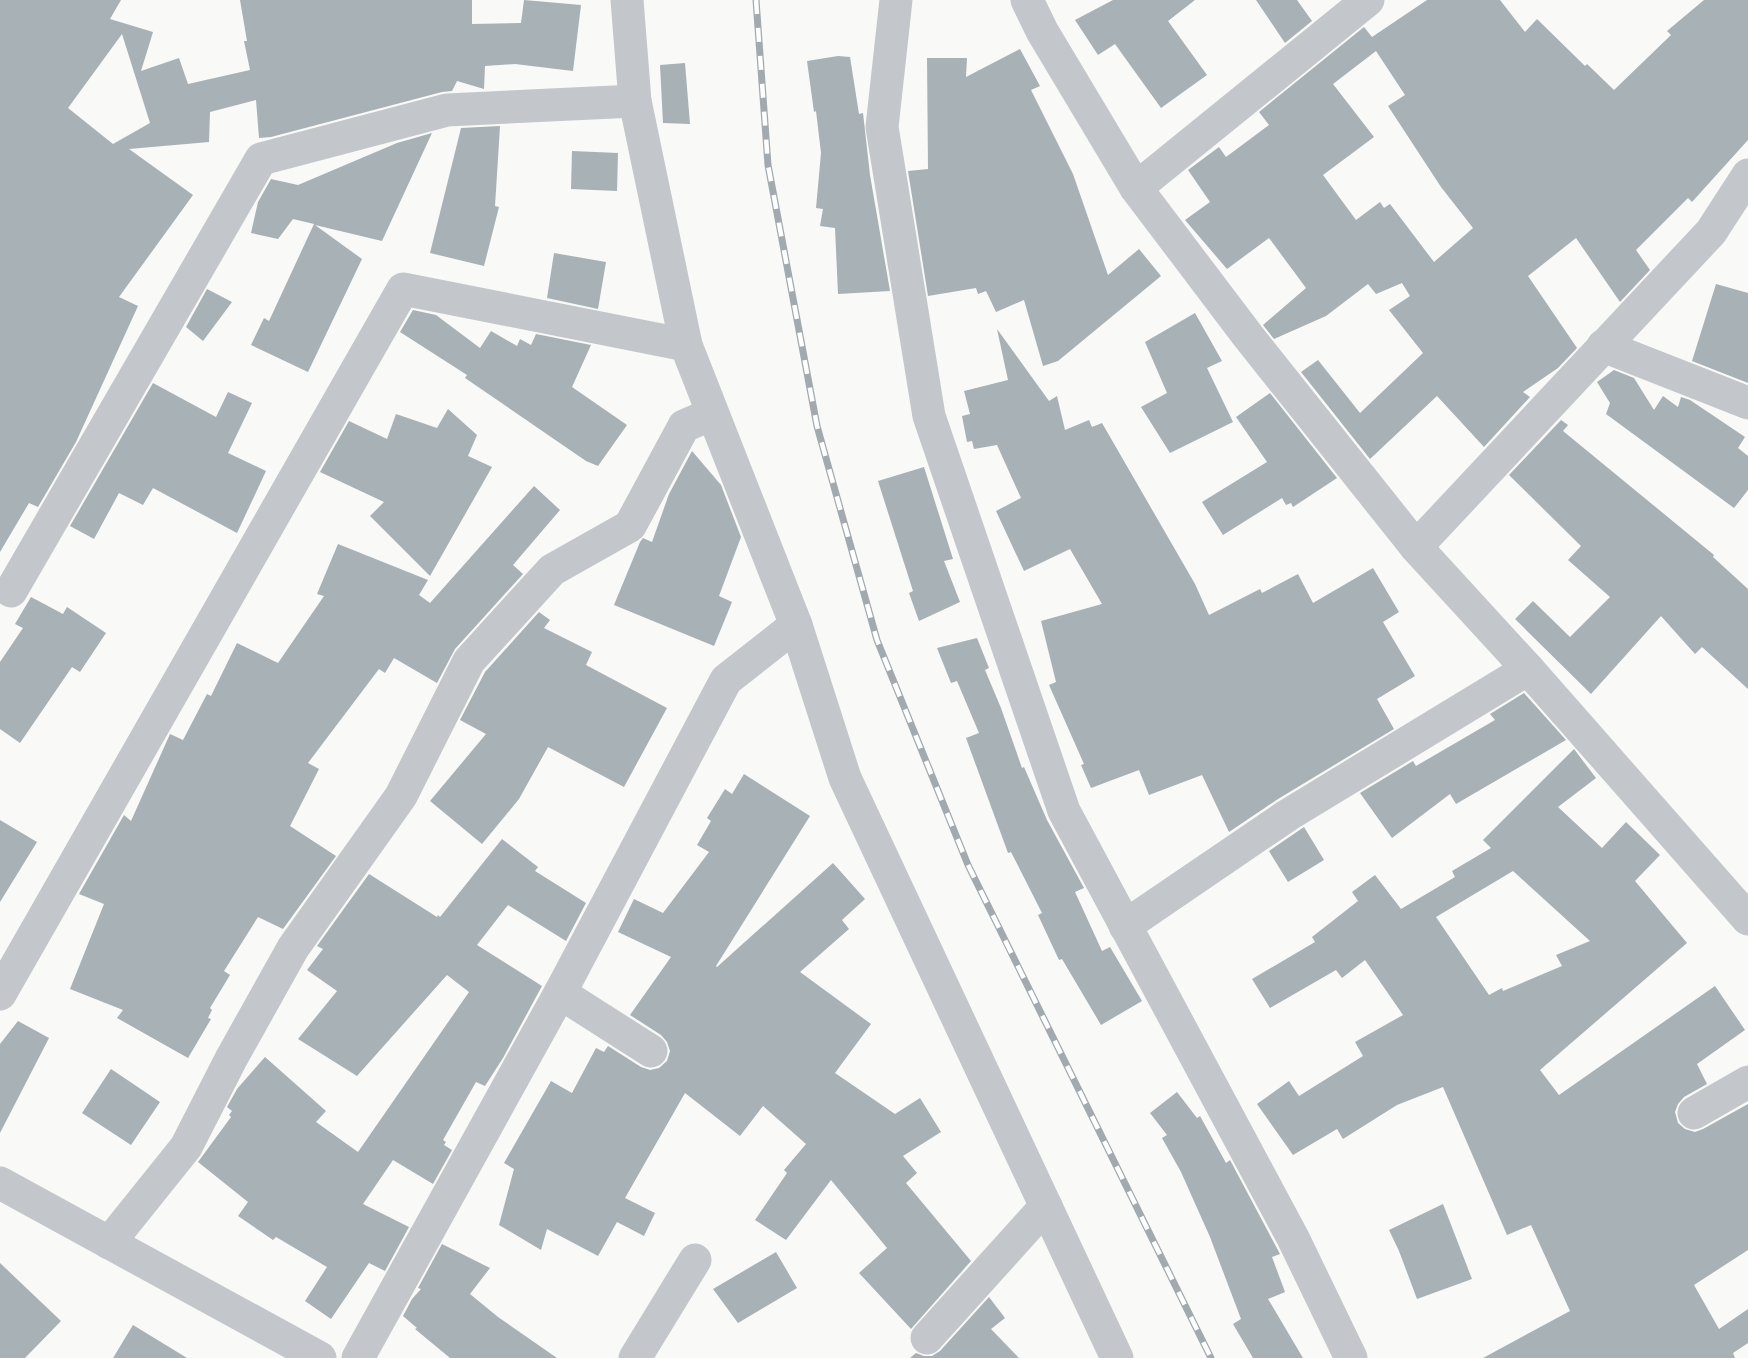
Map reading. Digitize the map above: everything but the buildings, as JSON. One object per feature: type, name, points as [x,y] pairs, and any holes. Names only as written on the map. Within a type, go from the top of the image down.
[{"type":"street","points":[[627,0],[635,101],[686,345],[796,625],[845,778],[1116,1358]]},
{"type":"street","points":[[896,0],[882,127],[929,416],[1064,811],[1293,1238],[1351,1358]]},
{"type":"street","points":[[1027,0],[1042,31],[1136,188],[1248,336],[1416,547],[1528,669],[1748,919]]},
{"type":"street","points":[[1136,188],[1368,0]]},
{"type":"street","points":[[11,591],[261,159],[447,110],[635,101]]},
{"type":"street","points":[[1416,547],[1711,232],[1748,175]]},
{"type":"street","points":[[0,994],[403,289],[686,345]]},
{"type":"street","points":[[1603,346],[1748,403]]},
{"type":"street","points":[[109,1243],[186,1148],[231,1059],[293,948],[401,796],[469,661],[552,570],[630,526],[684,426],[712,414]]},
{"type":"street","points":[[358,1358],[560,993],[726,680],[796,625]]},
{"type":"street","points":[[1125,926],[1288,815],[1528,669]]},
{"type":"street","points":[[560,993],[651,1051]]},
{"type":"street","points":[[1694,1113],[1748,1082]]},
{"type":"street","points":[[0,1183],[320,1358]]},
{"type":"street","points":[[927,1338],[1046,1206]]},
{"type":"street","points":[[635,1358],[695,1260]]},
{"type":"railway","points":[[756,0],[768,165],[817,426],[877,640],[968,865],[1211,1358]]}]
